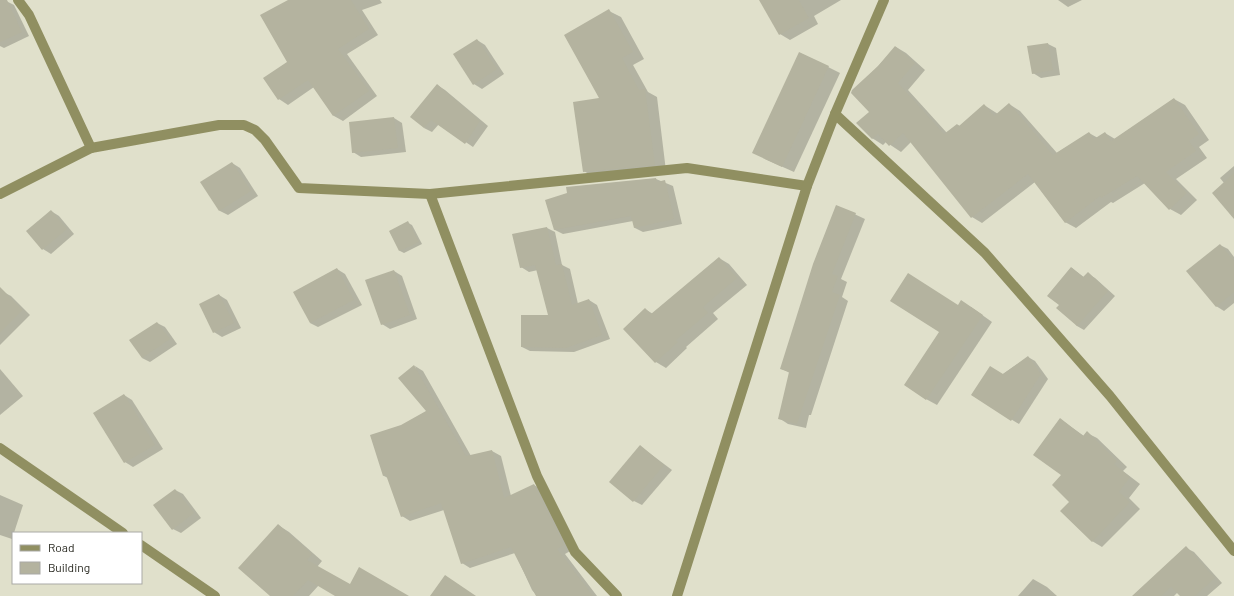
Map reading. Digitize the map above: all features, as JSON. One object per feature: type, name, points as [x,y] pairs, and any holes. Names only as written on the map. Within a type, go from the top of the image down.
[{"type":"street","points":[[18,0],[29,15],[91,148]]},
{"type":"street","points":[[677,596],[807,186],[835,114],[884,0]]},
{"type":"street","points":[[835,114],[985,253],[1110,396],[1234,551]]},
{"type":"street","points":[[0,194],[91,148],[219,125],[244,125],[255,130],[265,140],[299,188],[430,194],[687,168],[807,186]]},
{"type":"street","points":[[430,194],[537,476],[575,552],[617,596]]},
{"type":"street","points":[[0,448],[123,532]]},
{"type":"street","points":[[142,546],[215,596]]},
{"type":"building","points":[[0,0],[7,0],[22,32],[0,42]]},
{"type":"building","points":[[288,0],[351,0],[369,29],[338,49],[369,91],[333,116],[308,80],[278,100],[263,78],[287,62],[260,15]]},
{"type":"building","points":[[759,0],[799,0],[809,18],[779,35]]},
{"type":"building","points":[[609,9],[633,52],[622,58],[639,90],[645,89],[655,165],[583,172],[573,102],[599,98],[564,35]]},
{"type":"building","points":[[477,39],[497,69],[473,85],[453,54]]},
{"type":"building","points":[[1048,43],[1053,70],[1032,74],[1027,46]]},
{"type":"building","points":[[895,46],[915,63],[898,83],[944,134],[957,124],[959,126],[984,104],[994,116],[1009,103],[1053,155],[1089,132],[1094,139],[1105,132],[1111,141],[1174,98],[1199,134],[1189,141],[1196,151],[1166,172],[1187,193],[1169,210],[1137,176],[1101,198],[1100,196],[1065,223],[1028,174],[971,218],[903,133],[889,146],[878,134],[872,139],[856,123],[869,112],[851,93],[852,90],[878,66]]},
{"type":"building","points":[[799,52],[829,66],[782,167],[752,153]]},
{"type":"building","points":[[437,84],[480,121],[465,144],[431,120],[424,128],[410,117]]},
{"type":"building","points":[[394,117],[398,148],[352,153],[349,122]]},
{"type":"building","points":[[232,162],[251,191],[219,211],[200,182]]},
{"type":"building","points":[[1234,173],[1234,219],[1212,193]]},
{"type":"building","points":[[656,178],[657,182],[665,180],[674,219],[634,228],[631,216],[554,230],[545,200],[567,193],[566,187]]},
{"type":"building","points":[[836,205],[856,213],[832,274],[838,276],[832,292],[840,295],[797,424],[778,419],[789,372],[780,369],[813,264]]},
{"type":"building","points":[[51,210],[67,229],[42,250],[26,231]]},
{"type":"building","points":[[408,221],[419,242],[399,251],[389,231]]},
{"type":"building","points":[[547,227],[556,265],[562,264],[572,305],[589,299],[602,335],[566,348],[521,347],[521,315],[548,315],[535,265],[520,268],[512,234]]},
{"type":"building","points":[[1220,244],[1234,261],[1234,292],[1216,307],[1186,271]]},
{"type":"building","points":[[719,257],[737,278],[703,307],[708,313],[676,340],[678,342],[655,363],[623,329],[645,308],[651,314]]},
{"type":"building","points":[[1071,267],[1083,277],[1088,272],[1108,291],[1077,326],[1056,308],[1059,305],[1047,296]]},
{"type":"building","points":[[337,268],[354,300],[310,323],[293,292]]},
{"type":"building","points":[[394,270],[410,315],[381,325],[365,280]]},
{"type":"building","points":[[908,273],[958,305],[961,300],[983,315],[926,400],[904,385],[939,332],[890,301]]},
{"type":"building","points":[[0,287],[23,310],[0,333]]},
{"type":"building","points":[[219,294],[234,323],[213,333],[199,304]]},
{"type":"building","points":[[157,322],[170,339],[142,358],[129,340]]},
{"type":"building","points":[[1028,356],[1041,374],[1011,421],[971,395],[990,366],[1003,374]]},
{"type":"building","points":[[414,365],[466,456],[492,450],[504,498],[534,484],[564,545],[557,549],[593,596],[536,596],[511,547],[461,564],[441,503],[401,517],[386,475],[383,476],[370,435],[401,425],[426,411],[398,378]]},
{"type":"building","points":[[124,394],[155,445],[124,463],[93,413]]},
{"type":"building","points":[[1060,418],[1083,436],[1087,431],[1117,461],[1114,464],[1130,477],[1119,492],[1130,502],[1092,542],[1060,511],[1069,502],[1052,485],[1061,475],[1033,455]]},
{"type":"building","points":[[640,445],[664,465],[633,502],[609,482]]},
{"type":"building","points":[[175,489],[194,513],[172,530],[153,505]]},
{"type":"building","points":[[278,524],[312,554],[307,560],[350,584],[359,567],[409,596],[335,596],[308,580],[293,596],[270,596],[238,568]]},
{"type":"building","points":[[1186,546],[1215,578],[1195,596],[1180,596],[1171,587],[1161,596],[1132,596]]},
{"type":"building","points":[[445,575],[476,596],[430,596]]}]
